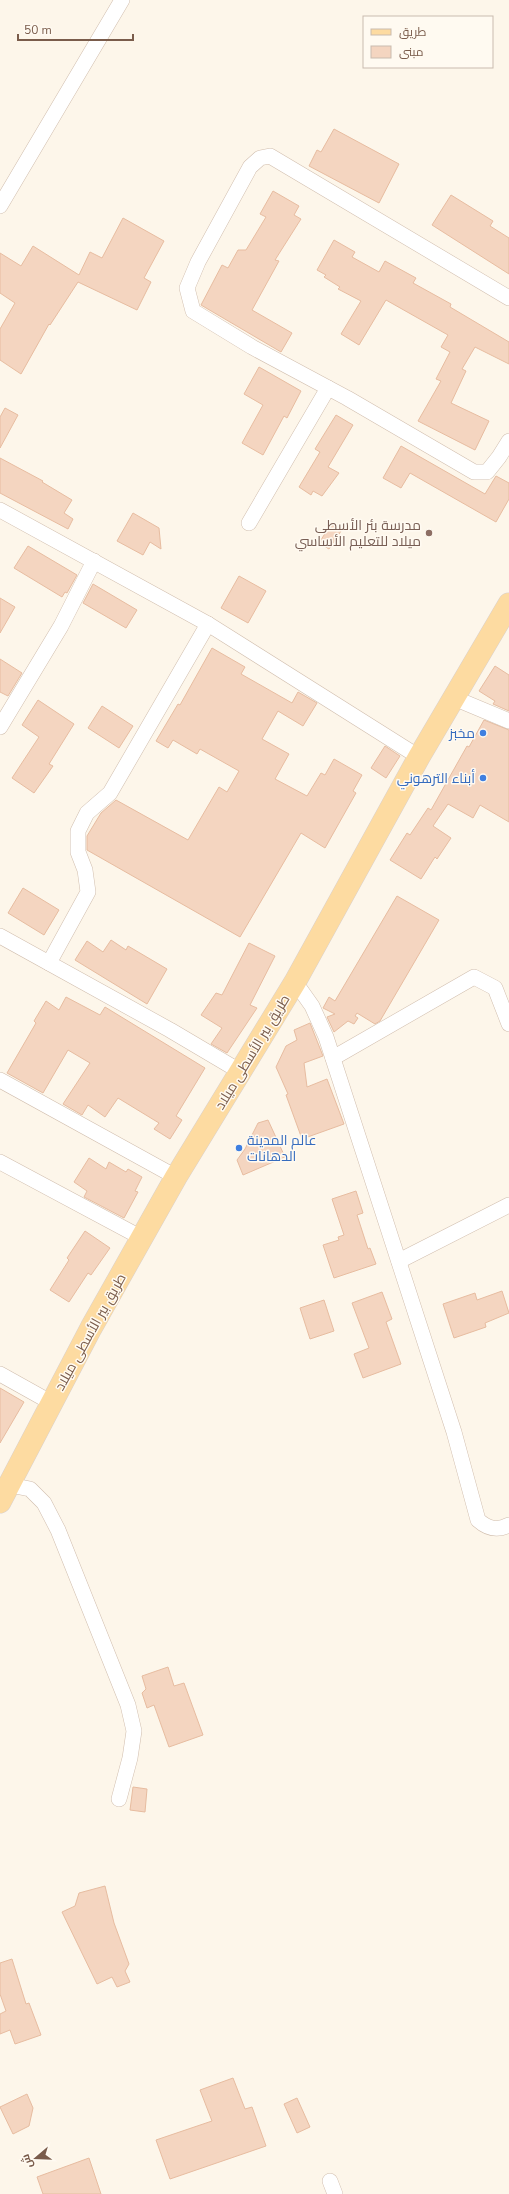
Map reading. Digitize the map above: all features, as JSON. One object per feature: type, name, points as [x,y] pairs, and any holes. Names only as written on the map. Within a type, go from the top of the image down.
[{"type":"main road","name":"طريق بير الأسطى ميلاد","points":[[5,1493],[91,1328],[176,1177],[295,982],[420,757],[509,604]]},
{"type":"street","points":[[0,206],[122,0]]},
{"type":"street","points":[[509,298],[270,156],[260,158],[250,168],[198,262],[187,288],[193,311],[252,347],[328,388],[474,472],[487,472],[509,441]]},
{"type":"street","points":[[250,523],[328,388]]},
{"type":"street","points":[[0,510],[208,624],[420,757]]},
{"type":"street","points":[[0,728],[61,626],[94,561]]},
{"type":"street","points":[[49,963],[88,892],[85,870],[78,852],[78,831],[87,813],[110,793],[208,624]]},
{"type":"street","points":[[454,698],[509,721]]},
{"type":"street","points":[[0,936],[170,1030],[241,1072]]},
{"type":"street","points":[[333,1058],[474,977],[495,988],[509,1024]]},
{"type":"street","points":[[295,982],[312,1006],[326,1037],[454,1432],[478,1520],[486,1527],[500,1529],[509,1524]]},
{"type":"street","points":[[0,1080],[176,1177]]},
{"type":"street","points":[[0,1162],[142,1238]]},
{"type":"street","points":[[399,1261],[509,1205]]},
{"type":"street","points":[[0,1374],[52,1403]]},
{"type":"street","points":[[5,1493],[30,1489],[44,1503],[58,1530],[128,1705],[134,1731],[130,1758],[119,1799]]},
{"type":"building","points":[[334,129],[399,164],[379,203],[309,166],[317,150],[321,152]]},
{"type":"building","points":[[273,191],[299,206],[294,215],[301,219],[275,260],[279,261],[252,310],[292,333],[281,352],[201,305],[222,265],[228,268],[238,250],[246,250],[266,217],[260,214]]},
{"type":"building","points":[[451,195],[493,221],[490,226],[509,238],[509,274],[432,225]]},
{"type":"building","points":[[123,218],[164,241],[144,278],[151,282],[137,310],[78,282],[50,325],[49,324],[21,374],[0,360],[0,329],[15,303],[0,293],[0,253],[21,266],[33,246],[79,275],[90,252],[102,258]]},
{"type":"building","points":[[334,240],[355,252],[352,257],[379,272],[385,261],[416,278],[413,283],[451,304],[450,307],[509,342],[509,364],[475,347],[462,369],[466,371],[451,403],[489,421],[475,450],[418,421],[441,381],[436,379],[450,352],[441,347],[448,335],[386,300],[359,345],[341,334],[361,301],[338,289],[340,287],[324,277],[326,275],[317,270]]},
{"type":"building","points":[[259,367],[301,391],[287,418],[284,416],[263,455],[242,443],[263,405],[244,394]]},
{"type":"building","points":[[5,408],[18,415],[0,448],[0,417]]},
{"type":"building","points":[[336,415],[353,425],[328,467],[339,473],[322,496],[313,491],[311,495],[299,487],[320,452],[315,449]]},
{"type":"building","points":[[401,446],[485,494],[496,476],[509,483],[509,499],[496,522],[410,473],[401,488],[383,478]]},
{"type":"building","points":[[0,458],[43,481],[42,482],[72,500],[64,513],[73,519],[68,529],[0,493]]},
{"type":"building","points":[[133,513],[159,528],[161,549],[150,542],[143,555],[117,541]]},
{"type":"building","points":[[331,524],[341,531],[329,549],[319,543]]},
{"type":"building","points":[[28,546],[77,575],[67,593],[65,592],[62,597],[14,568]]},
{"type":"building","points":[[239,576],[266,591],[248,623],[221,608]]},
{"type":"building","points":[[93,584],[137,610],[126,628],[83,603]]},
{"type":"building","points":[[0,598],[15,607],[0,633]]},
{"type":"building","points":[[212,648],[245,667],[241,674],[292,703],[298,692],[317,703],[303,726],[278,711],[262,739],[289,754],[275,779],[307,796],[321,773],[325,775],[334,759],[362,775],[353,791],[356,793],[325,848],[301,833],[240,937],[87,850],[87,836],[101,813],[116,800],[188,840],[219,787],[227,792],[239,771],[200,749],[197,754],[173,740],[168,748],[156,741],[178,704],[180,705]]},
{"type":"building","points":[[0,659],[22,673],[8,696],[0,692]]},
{"type":"building","points":[[495,666],[509,675],[509,711],[493,704],[495,701],[479,691]]},
{"type":"building","points":[[38,700],[74,724],[49,764],[53,766],[34,793],[12,778],[39,737],[22,725]]},
{"type":"building","points":[[102,706],[133,726],[119,748],[88,728]]},
{"type":"building","points":[[484,720],[509,730],[509,822],[480,805],[473,818],[448,804],[433,826],[451,838],[437,859],[435,857],[421,879],[390,860],[407,833],[410,835],[428,808],[431,810],[467,746],[469,747]]},
{"type":"building","points":[[385,746],[400,756],[386,778],[371,768]]},
{"type":"building","points":[[23,888],[59,910],[44,935],[8,913]]},
{"type":"building","points":[[397,896],[439,920],[380,1021],[375,1024],[357,1013],[355,1016],[358,1018],[354,1024],[348,1021],[334,1032],[327,1017],[335,1014],[323,1008],[329,997],[335,1001]]},
{"type":"building","points":[[111,940],[126,950],[128,946],[167,969],[147,1004],[75,960],[87,941],[103,952]]},
{"type":"building","points":[[249,943],[275,956],[250,1005],[257,1008],[227,1053],[211,1044],[222,1028],[201,1015],[216,993],[222,995]]},
{"type":"building","points":[[66,997],[100,1015],[105,1007],[205,1068],[176,1116],[182,1120],[170,1139],[154,1129],[159,1123],[118,1098],[105,1117],[88,1105],[82,1115],[63,1104],[90,1063],[68,1050],[43,1093],[7,1073],[36,1023],[34,1021],[46,1001],[59,1010]]},
{"type":"building","points":[[310,1023],[323,1056],[304,1063],[307,1087],[327,1079],[344,1124],[302,1139],[286,1095],[288,1094],[276,1067],[286,1046],[297,1040],[294,1030]]},
{"type":"building","points":[[268,1120],[285,1157],[243,1175],[237,1160],[245,1149],[258,1123]]},
{"type":"building","points":[[89,1158],[106,1169],[109,1162],[126,1172],[128,1169],[142,1177],[135,1191],[138,1192],[124,1218],[84,1197],[87,1191],[74,1182]]},
{"type":"building","points":[[356,1191],[363,1213],[357,1215],[368,1249],[370,1248],[376,1264],[334,1278],[323,1245],[339,1240],[338,1237],[344,1235],[332,1199]]},
{"type":"building","points":[[85,1231],[110,1248],[91,1275],[88,1273],[69,1302],[50,1290],[69,1260],[67,1258]]},
{"type":"building","points":[[502,1291],[509,1313],[485,1323],[486,1327],[454,1338],[443,1304],[475,1293],[477,1300]]},
{"type":"building","points":[[382,1292],[392,1319],[386,1322],[401,1364],[363,1378],[354,1354],[369,1348],[352,1303]]},
{"type":"building","points":[[324,1300],[334,1331],[310,1339],[300,1308]]},
{"type":"building","points":[[0,1388],[24,1402],[0,1443]]},
{"type":"building","points":[[168,1667],[174,1686],[184,1683],[203,1735],[169,1747],[154,1705],[147,1708],[142,1693],[146,1689],[142,1676]]},
{"type":"building","points":[[133,1787],[147,1789],[145,1812],[130,1810]]},
{"type":"building","points":[[105,1886],[114,1923],[129,1964],[125,1971],[130,1982],[117,1987],[112,1977],[97,1984],[62,1912],[75,1906],[79,1893]]},
{"type":"building","points":[[12,1959],[26,2004],[29,2003],[41,2035],[15,2044],[10,2030],[0,2034],[0,2014],[6,2011],[0,1994],[0,1963]]},
{"type":"building","points":[[233,2078],[245,2109],[252,2107],[266,2146],[170,2179],[156,2140],[212,2121],[200,2090]]},
{"type":"building","points":[[27,2094],[33,2108],[29,2126],[13,2134],[0,2107]]},
{"type":"building","points":[[297,2098],[310,2127],[297,2133],[284,2104]]},
{"type":"building","points":[[89,2158],[101,2194],[43,2194],[37,2177]]},
{"type":"place","name":"مدرسة بئر الأسطى ميلاد للتعليم الأساسي","points":[[429,533]]},
{"type":"place","name":"مخبز","points":[[483,733]]},
{"type":"place","name":"أبناء الترهوني","points":[[483,778]]},
{"type":"place","name":"عالم المدينة الدهانات","points":[[239,1148]]}]
